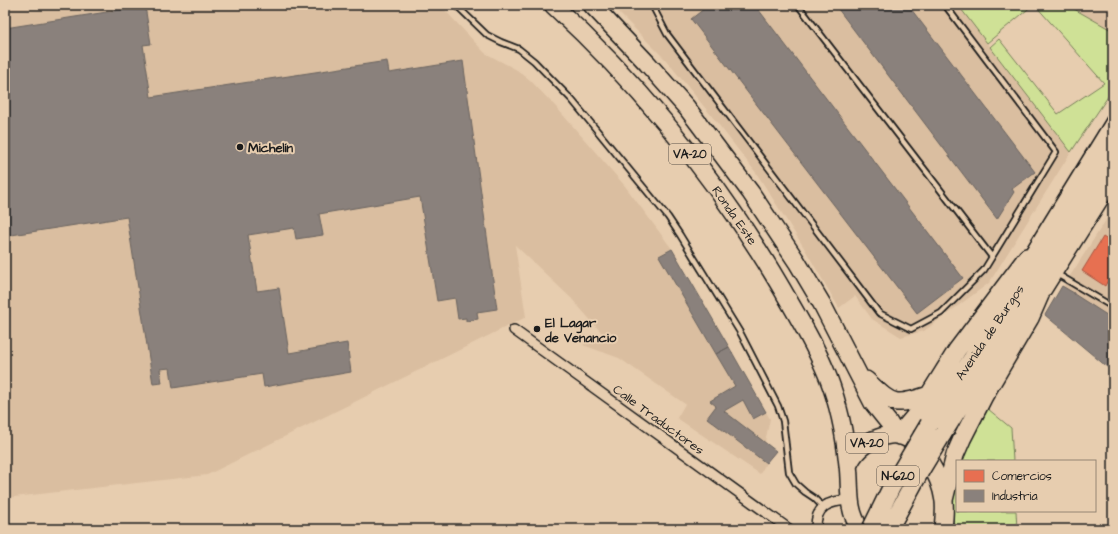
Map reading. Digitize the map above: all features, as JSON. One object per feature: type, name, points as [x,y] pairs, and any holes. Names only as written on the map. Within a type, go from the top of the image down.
[{"type":"highway","name":"Ronda Este","points":[[553,5],[581,31],[660,116],[722,197],[762,256],[802,323],[828,376],[835,394],[848,466],[849,502],[860,529]]},
{"type":"highway","name":"Ronda Este","points":[[592,5],[647,63],[686,108],[747,187],[776,229],[822,304],[873,403],[898,435],[912,441],[924,453],[938,478],[944,500],[944,529]]},
{"type":"highway","name":"Avenida de Burgos","points":[[871,529],[891,488],[928,424],[1033,266],[1110,146]]},
{"type":"highway","name":"Avenida de Burgos","points":[[889,529],[922,468],[1065,238],[1110,146]]},
{"type":"highway","points":[[898,435],[914,417],[957,350],[1028,256],[1064,217]]},
{"type":"highway","points":[[944,500],[955,454],[984,396],[1030,318],[1065,238]]},
{"type":"highway","points":[[855,370],[884,397],[894,402],[905,403],[929,395]]},
{"type":"highway","name":"VA-20","points":[[848,466],[854,454],[871,440],[898,435]]},
{"type":"highway","points":[[848,529],[849,502]]},
{"type":"street","name":"Avenida de Burgos","points":[[1028,256],[1110,146],[1113,117]]},
{"type":"street","name":"Avenida de Burgos","points":[[1030,318],[1113,185]]},
{"type":"street","name":"Calle Traductores","points":[[514,330],[790,529]]},
{"type":"street","points":[[816,529],[815,520],[823,507],[838,500],[849,502]]},
{"type":"lane","points":[[456,5],[488,35],[519,50],[534,62],[572,100],[672,223],[740,334],[778,406],[783,421],[789,472],[796,484],[823,507]]},
{"type":"lane","points":[[656,5],[653,7],[666,34],[879,313],[911,329],[941,313],[984,270],[1056,152],[945,5]]},
{"type":"lane","points":[[798,5],[992,257]]},
{"type":"lane","points":[[1057,274],[1113,307]]},
{"type":"shaded area","points":[[5,5],[440,5],[485,53],[517,70],[530,80],[556,107],[625,186],[672,249],[770,419],[765,442],[776,451],[766,463],[760,474],[677,418],[685,404],[619,358],[583,345],[602,333],[571,298],[515,245],[526,317],[207,475],[5,498]]},
{"type":"shaded area","points":[[611,5],[958,5],[1071,152],[989,283],[924,331],[901,337],[872,319],[855,296],[839,308],[803,246],[757,174],[666,60]]},
{"type":"shaded area","points":[[1067,5],[1113,5],[1113,31]]},
{"type":"shaded area","points":[[1113,209],[1113,372],[1045,315]]},
{"type":"green space","points":[[958,5],[1033,5],[987,43]]},
{"type":"green space","points":[[1035,5],[1067,5],[1113,31],[1113,89],[1071,152],[990,47],[999,39],[1058,114],[1104,83]]},
{"type":"green space","points":[[988,409],[1011,428],[1013,460],[961,460]]},
{"type":"green space","points":[[956,476],[956,512],[1016,512],[1017,529],[954,529],[952,492]]},
{"type":"building: Comercios","points":[[1103,237],[1113,243],[1113,286],[1107,282],[1105,286],[1082,271]]},
{"type":"building: Industria","points":[[709,5],[755,5],[963,278],[917,313],[691,19]]},
{"type":"building: Industria","points":[[835,5],[908,5],[1035,172],[1012,189],[1014,192],[997,219]]},
{"type":"building: Industria","name":"Michelín","points":[[145,6],[151,44],[143,45],[151,97],[387,61],[389,73],[463,61],[497,309],[477,312],[478,319],[466,321],[466,318],[458,319],[455,298],[437,301],[420,197],[319,214],[323,235],[296,239],[294,228],[248,235],[257,291],[279,288],[289,353],[347,343],[351,372],[264,387],[262,374],[173,388],[170,368],[160,369],[162,383],[153,384],[127,217],[5,236],[5,28]]},
{"type":"building: Industria","points":[[672,249],[729,347],[716,354],[659,256]]},
{"type":"building: Industria","points":[[1062,286],[1113,319],[1113,372],[1045,315]]},
{"type":"building: Industria","points":[[729,347],[766,412],[753,419],[743,400],[724,411],[776,451],[766,463],[707,418],[716,406],[710,401],[735,386],[716,354]]},
{"type":"place","name":"Michelín","points":[[240,147]]},
{"type":"place","name":"El Lagar de Venancio","points":[[537,329]]}]
